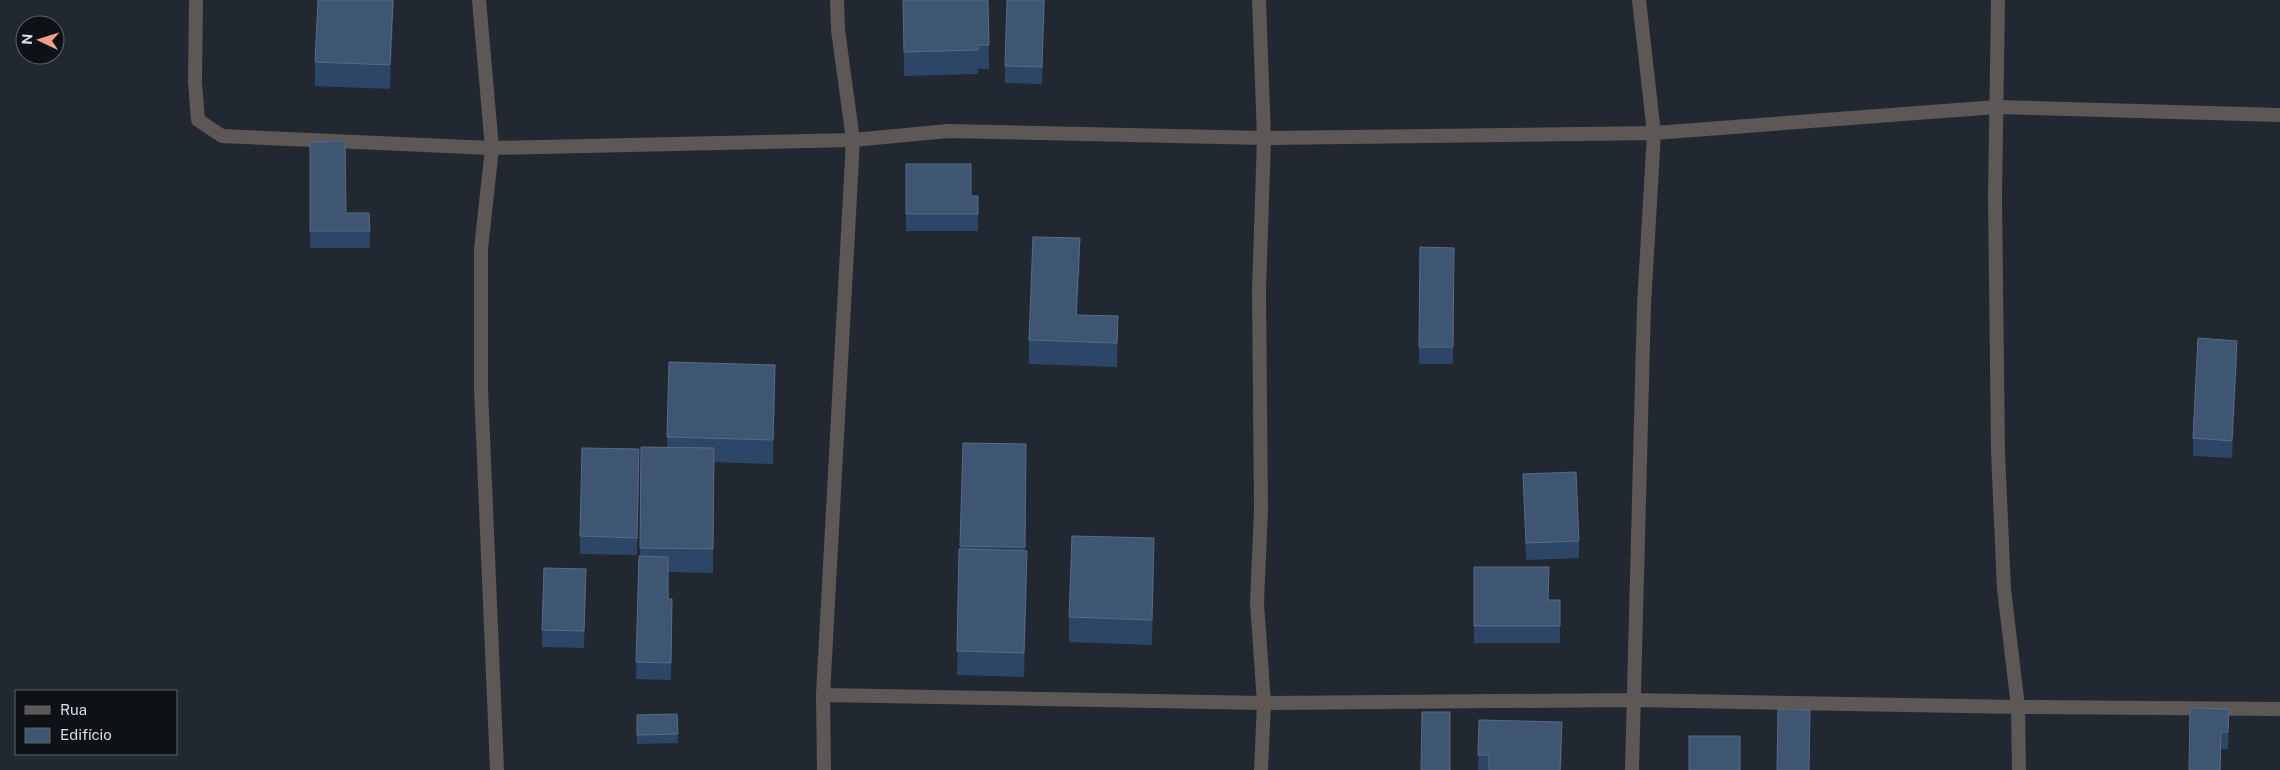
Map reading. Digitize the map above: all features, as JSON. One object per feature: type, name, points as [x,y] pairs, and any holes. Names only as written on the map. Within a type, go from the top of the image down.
[{"type":"street","points":[[196,0],[194,82],[198,120],[222,136],[492,148],[853,140],[948,131],[1264,138],[1654,133],[1997,108],[2280,115]]},
{"type":"street","points":[[479,0],[492,148],[481,249],[481,388],[497,770]]},
{"type":"street","points":[[824,770],[822,695],[853,140],[838,30],[837,0]]},
{"type":"street","points":[[1259,0],[1264,138],[1259,290],[1262,510],[1257,603],[1264,703],[1261,770]]},
{"type":"street","points":[[1632,770],[1644,305],[1654,133],[1639,0]]},
{"type":"street","points":[[1998,0],[1995,206],[1998,452],[2004,589],[2018,707],[2018,770]]},
{"type":"street","points":[[822,695],[1264,703],[1633,700],[2018,707],[2280,709]]},
{"type":"building","points":[[318,0],[393,0],[390,65],[315,62]]},
{"type":"building","points":[[903,0],[988,0],[989,45],[978,45],[978,50],[904,52]]},
{"type":"building","points":[[1007,0],[1044,0],[1042,67],[1005,66]]},
{"type":"building","points":[[345,141],[346,213],[369,213],[370,231],[310,231],[310,142]]},
{"type":"building","points":[[906,164],[971,164],[971,196],[978,196],[978,214],[906,214]]},
{"type":"building","points":[[1033,237],[1080,238],[1076,315],[1118,316],[1117,343],[1029,340]]},
{"type":"building","points":[[1420,247],[1454,248],[1453,347],[1419,347]]},
{"type":"building","points":[[2198,338],[2237,341],[2232,441],[2193,438]]},
{"type":"building","points":[[669,362],[775,365],[773,440],[667,437]]},
{"type":"building","points":[[963,443],[1026,444],[1025,547],[960,546]]},
{"type":"building","points":[[641,447],[714,448],[713,549],[640,548]]},
{"type":"building","points":[[582,448],[639,449],[637,538],[580,536]]},
{"type":"building","points":[[1576,472],[1579,541],[1526,543],[1523,474]]},
{"type":"building","points":[[1072,536],[1154,538],[1152,620],[1069,617]]},
{"type":"building","points":[[959,549],[1027,551],[1024,653],[957,651]]},
{"type":"building","points":[[639,556],[668,557],[668,599],[672,599],[671,663],[636,662]]},
{"type":"building","points":[[1474,567],[1549,567],[1548,600],[1560,600],[1560,626],[1474,626]]},
{"type":"building","points":[[544,568],[586,569],[584,631],[542,630]]},
{"type":"building","points":[[2190,708],[2229,709],[2228,732],[2221,732],[2220,770],[2189,770]]},
{"type":"building","points":[[1778,709],[1810,710],[1809,770],[1777,770]]},
{"type":"building","points":[[1422,712],[1450,712],[1450,770],[1421,770]]},
{"type":"building","points":[[677,714],[678,734],[637,735],[637,715]]},
{"type":"building","points":[[1479,720],[1562,722],[1560,770],[1489,770],[1489,755],[1478,755]]},
{"type":"building","points":[[1689,736],[1740,736],[1740,770],[1689,770]]}]
